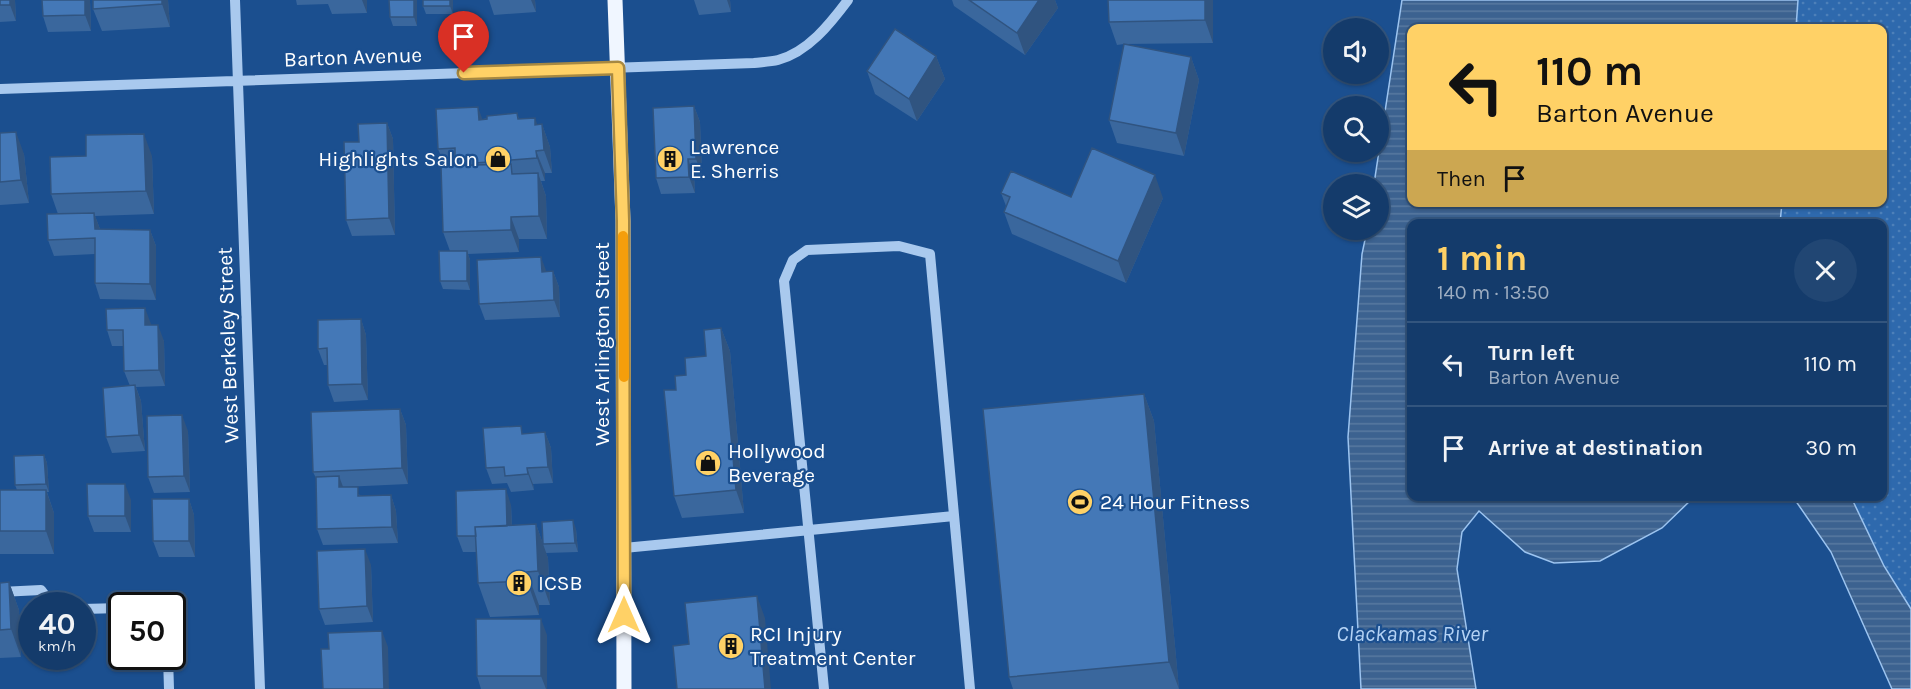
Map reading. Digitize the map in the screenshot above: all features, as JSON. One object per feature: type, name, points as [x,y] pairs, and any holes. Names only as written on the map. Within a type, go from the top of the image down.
[{"type":"main road","name":"West Arlington Street","points":[[615,0],[623,232],[624,689]]},
{"type":"street","name":"West Berkeley Street","points":[[235,0],[260,689]]},
{"type":"street","name":"Barton Avenue","points":[[0,89],[754,63],[779,60],[808,44],[831,22],[848,0]]},
{"type":"street","points":[[824,689],[784,281],[793,260],[807,250],[899,246],[930,254],[970,689]]},
{"type":"street","points":[[624,548],[954,516]]},
{"type":"street","points":[[0,592],[41,590],[42,592]]},
{"type":"street","points":[[168,670],[169,689]]},
{"type":"shaded area","points":[[1798,0],[1911,0],[1911,609],[1884,566],[1853,501],[1887,501],[1887,219],[1780,219],[1782,207],[1887,207],[1887,24],[1796,24]]},
{"type":"water","name":"Clackamas River","points":[[1402,0],[1798,0],[1796,24],[1407,24],[1407,207],[1782,207],[1780,219],[1407,219],[1407,501],[1690,501],[1662,528],[1600,561],[1554,563],[1525,552],[1479,511],[1462,532],[1457,569],[1476,689],[1361,689],[1348,437],[1365,240],[1389,240],[1389,174],[1376,174],[1377,162],[1389,162],[1387,96]]},
{"type":"water","points":[[1796,501],[1853,501],[1884,566],[1911,609],[1911,689],[1892,689],[1831,552]]},
{"type":"building","points":[[0,0],[10,0],[10,5],[0,5]]},
{"type":"building","points":[[42,0],[85,0],[85,15],[43,16]]},
{"type":"building","points":[[93,0],[162,0],[162,4],[93,9]]},
{"type":"building","points":[[389,0],[414,0],[414,17],[390,17]]},
{"type":"building","points":[[423,0],[450,0],[450,6],[423,6]]},
{"type":"building","points":[[969,0],[1039,0],[1017,33]]},
{"type":"building","points":[[1108,0],[1205,0],[1205,20],[1109,22]]},
{"type":"building","points":[[895,29],[936,56],[909,99],[867,71]]},
{"type":"building","points":[[1124,44],[1191,57],[1176,133],[1109,120]]},
{"type":"building","points":[[694,106],[696,159],[688,159],[689,177],[656,178],[653,108]]},
{"type":"building","points":[[478,107],[479,120],[487,119],[487,116],[517,113],[518,119],[535,118],[535,125],[542,124],[544,150],[536,151],[537,158],[475,163],[474,158],[455,159],[455,148],[438,149],[436,109]]},
{"type":"building","points":[[387,123],[389,218],[346,220],[344,142],[359,142],[358,124]]},
{"type":"building","points":[[16,132],[21,180],[0,182],[0,133]]},
{"type":"building","points":[[144,134],[146,191],[51,194],[50,157],[86,156],[86,135]]},
{"type":"building","points":[[1092,148],[1155,175],[1118,261],[1004,212],[1010,197],[1001,193],[1011,171],[1071,197]]},
{"type":"building","points":[[511,164],[512,174],[538,173],[539,216],[511,217],[511,230],[443,232],[441,166]]},
{"type":"building","points":[[94,213],[95,229],[150,230],[150,284],[95,283],[95,238],[48,240],[47,214]]},
{"type":"building","points":[[439,251],[467,251],[467,281],[440,281]]},
{"type":"building","points":[[541,257],[542,272],[553,271],[554,300],[479,304],[477,260]]},
{"type":"building","points":[[145,308],[145,325],[158,325],[159,370],[124,371],[123,330],[107,330],[106,309]]},
{"type":"building","points":[[361,319],[362,384],[328,385],[327,348],[318,349],[318,320]]},
{"type":"building","name":"Hollywood Beverage","points":[[721,328],[736,490],[674,496],[664,390],[676,390],[675,376],[686,375],[685,358],[706,356],[704,330]]},
{"type":"building","points":[[135,385],[139,435],[106,437],[103,388]]},
{"type":"building","name":"24 Hour Fitness","points":[[1144,394],[1169,662],[1009,677],[983,409]]},
{"type":"building","points":[[400,409],[402,468],[313,472],[311,412]]},
{"type":"building","points":[[182,415],[184,476],[148,477],[147,416]]},
{"type":"building","points":[[521,426],[522,434],[545,432],[548,467],[527,468],[528,474],[505,476],[504,467],[486,468],[483,428]]},
{"type":"building","points":[[44,455],[46,484],[15,485],[14,456]]},
{"type":"building","points":[[339,476],[339,487],[358,487],[358,496],[391,495],[392,527],[317,529],[316,477]]},
{"type":"building","points":[[87,484],[125,484],[125,516],[88,516]]},
{"type":"building","points":[[506,489],[507,526],[475,527],[476,536],[457,536],[456,491]]},
{"type":"building","points":[[0,490],[46,490],[46,531],[0,531]]},
{"type":"building","points":[[152,499],[189,499],[189,541],[153,541]]},
{"type":"building","points":[[573,520],[575,543],[543,544],[542,522]]},
{"type":"building","points":[[536,524],[538,571],[527,572],[527,581],[478,583],[475,527]]},
{"type":"building","points":[[365,549],[367,606],[319,609],[317,551]]},
{"type":"building","points":[[9,582],[11,629],[0,630],[0,583]]},
{"type":"building","name":"RCI Injury Treatment Center","points":[[757,596],[765,689],[677,689],[673,646],[689,644],[685,603]]},
{"type":"building","points":[[476,619],[541,619],[541,676],[477,676]]},
{"type":"building","points":[[382,631],[384,689],[323,689],[321,649],[329,649],[328,633]]},
{"type":"slow traffic","points":[[623,236],[624,377]]},
{"type":"place","name":"Highlights Salon","points":[[498,159]]},
{"type":"place","name":"Lawrence E. Sherris","points":[[670,159]]},
{"type":"place","name":"Hollywood Beverage","points":[[708,463]]},
{"type":"place","name":"24 Hour Fitness","points":[[1080,502]]},
{"type":"place","name":"ICSB","points":[[519,583]]},
{"type":"place","name":"RCI Injury Treatment Center","points":[[731,646]]},
{"type":"route","points":[[464,73],[618,68],[623,221],[624,615]]}]
